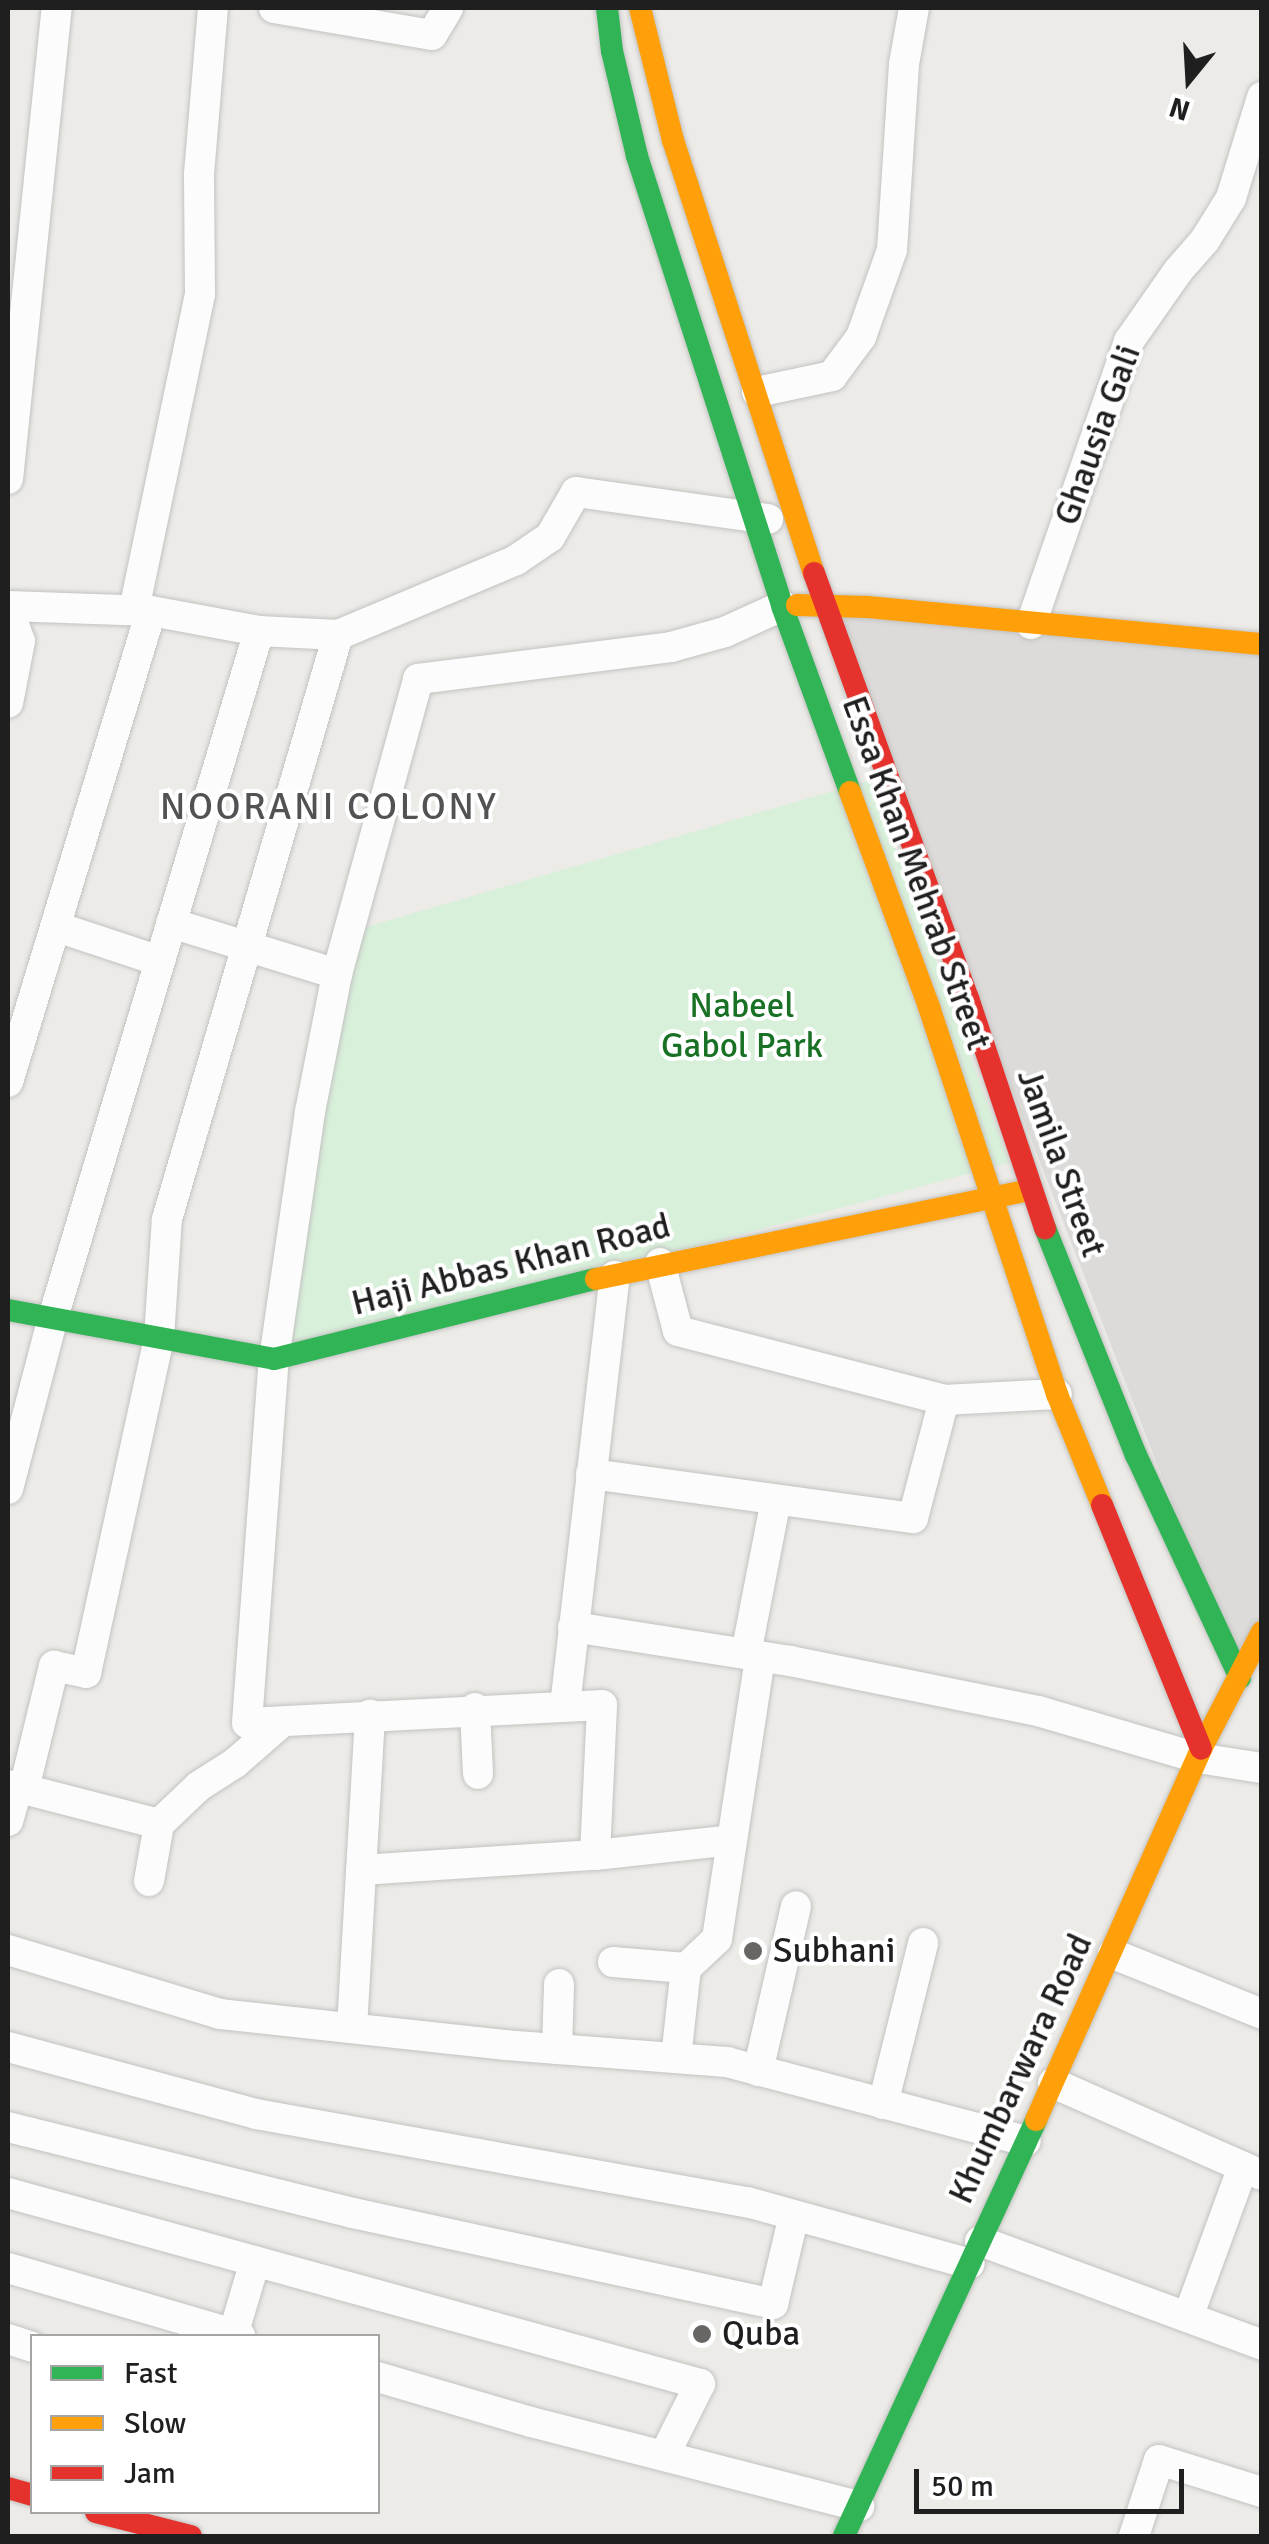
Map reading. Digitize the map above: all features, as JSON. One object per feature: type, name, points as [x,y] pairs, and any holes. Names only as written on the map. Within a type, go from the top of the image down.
[{"type":"main road","name":"Essa Khan Mehrab Street","points":[[607,8],[612,51],[637,156],[782,606],[929,1007],[1057,1394],[1200,1754]]},
{"type":"main road","points":[[640,8],[668,124],[824,605]]},
{"type":"main road","points":[[782,606],[824,605],[1262,644]]},
{"type":"main road","name":"Jamila Street","points":[[824,605],[968,998],[1030,1190],[1136,1455],[1251,1680]]},
{"type":"main road","points":[[848,785],[882,768]]},
{"type":"main road","name":"Haji Abbas Khan Road","points":[[8,1310],[274,1358],[660,1263],[1030,1190]]},
{"type":"main road","name":"Khumbarwara Road","points":[[844,2536],[1200,1754],[1251,1680],[1262,1632]]},
{"type":"main road","points":[[104,2514],[191,2536]]},
{"type":"street","points":[[8,480],[57,8]]},
{"type":"street","points":[[8,1082],[56,927],[142,611],[198,313],[199,174],[213,8]]},
{"type":"street","points":[[274,8],[334,13],[432,35],[448,8]]},
{"type":"street","points":[[757,392],[832,376],[861,337],[892,250],[904,64],[914,8]]},
{"type":"street","name":"Ghausia Gali","points":[[1031,624],[1094,432],[1129,341],[1178,271],[1206,240],[1231,198],[1262,97]]},
{"type":"street","points":[[8,703],[20,641],[8,607],[142,611],[260,630],[338,635],[516,560],[550,537],[576,492],[754,516],[800,528]]},
{"type":"street","points":[[595,1855],[602,1705],[475,1708],[247,1723],[274,1358],[310,1112],[337,974],[418,680],[671,647],[725,632],[782,606]]},
{"type":"street","points":[[8,1489],[52,1318],[260,630]]},
{"type":"street","points":[[8,1822],[54,1666],[86,1673],[159,1338],[167,1219],[338,635]]},
{"type":"street","points":[[171,923],[337,974]]},
{"type":"street","points":[[56,927],[160,961]]},
{"type":"street","points":[[660,1263],[678,1330],[944,1400],[1057,1394]]},
{"type":"street","points":[[565,1706],[615,1276]]},
{"type":"street","points":[[591,1474],[913,1518],[944,1400]]},
{"type":"street","points":[[676,2058],[686,1968],[717,1939],[776,1500]]},
{"type":"street","points":[[573,1627],[753,1655],[1038,1711],[1262,1768]]},
{"type":"street","points":[[475,1708],[478,1774]]},
{"type":"street","points":[[352,2028],[370,1715]]},
{"type":"street","points":[[148,1881],[159,1824],[199,1786],[282,1722]]},
{"type":"street","points":[[16,1788],[159,1824]]},
{"type":"street","points":[[361,1870],[595,1855],[732,1840]]},
{"type":"street","points":[[758,2070],[796,1906]]},
{"type":"street","points":[[883,2104],[923,1943]]},
{"type":"street","points":[[8,1950],[220,2014],[557,2049],[727,2062],[1026,2142]]},
{"type":"street","points":[[1112,1954],[1262,2014]]},
{"type":"street","points":[[613,1962],[686,1968]]},
{"type":"street","points":[[557,2049],[559,1984]]},
{"type":"street","points":[[8,2047],[256,2114],[747,2202],[794,2216],[975,2253],[1188,2318],[1262,2345]]},
{"type":"street","points":[[1053,2083],[1252,2171],[1188,2318]]},
{"type":"street","points":[[8,2126],[353,2213],[773,2304],[794,2216]]},
{"type":"street","points":[[8,2193],[700,2384],[664,2456]]},
{"type":"street","points":[[238,2334],[256,2261]]},
{"type":"street","points":[[8,2268],[230,2334]]},
{"type":"street","points":[[380,2378],[859,2506]]},
{"type":"street","points":[[1134,2536],[1159,2460],[1262,2492]]},
{"type":"shaded area","points":[[824,605],[1261,644],[1262,1632],[1240,1678]]},
{"type":"green space","name":"Nabeel Gabol Park","points":[[871,780],[1009,1163],[274,1359],[349,932]]},
{"type":"traffic: fast","points":[[607,8],[612,51],[637,156],[782,606],[850,792]]},
{"type":"traffic: fast","points":[[1045,1228],[1136,1455],[1240,1678]]},
{"type":"traffic: fast","points":[[8,1310],[274,1359],[596,1279]]},
{"type":"traffic: fast","points":[[844,2536],[1036,2120]]},
{"type":"traffic: slow","points":[[640,8],[673,140],[814,573]]},
{"type":"traffic: slow","points":[[797,605],[868,607],[1262,644]]},
{"type":"traffic: slow","points":[[850,792],[929,1007],[1057,1394],[1102,1505]]},
{"type":"traffic: slow","points":[[596,1279],[1020,1192]]},
{"type":"traffic: slow","points":[[1036,2120],[1201,1749],[1262,1632]]},
{"type":"traffic: jam","points":[[814,573],[968,998],[1045,1228]]},
{"type":"traffic: jam","points":[[1102,1505],[1201,1749]]},
{"type":"traffic: jam","points":[[8,2488],[30,2494]]},
{"type":"traffic: jam","points":[[104,2514],[191,2536]]},
{"type":"place","name":"Subhani","points":[[753,1951]]},
{"type":"place","name":"Quba","points":[[702,2334]]},
{"type":"district","name":"NOORANI COLONY","points":[[329,807]]}]
